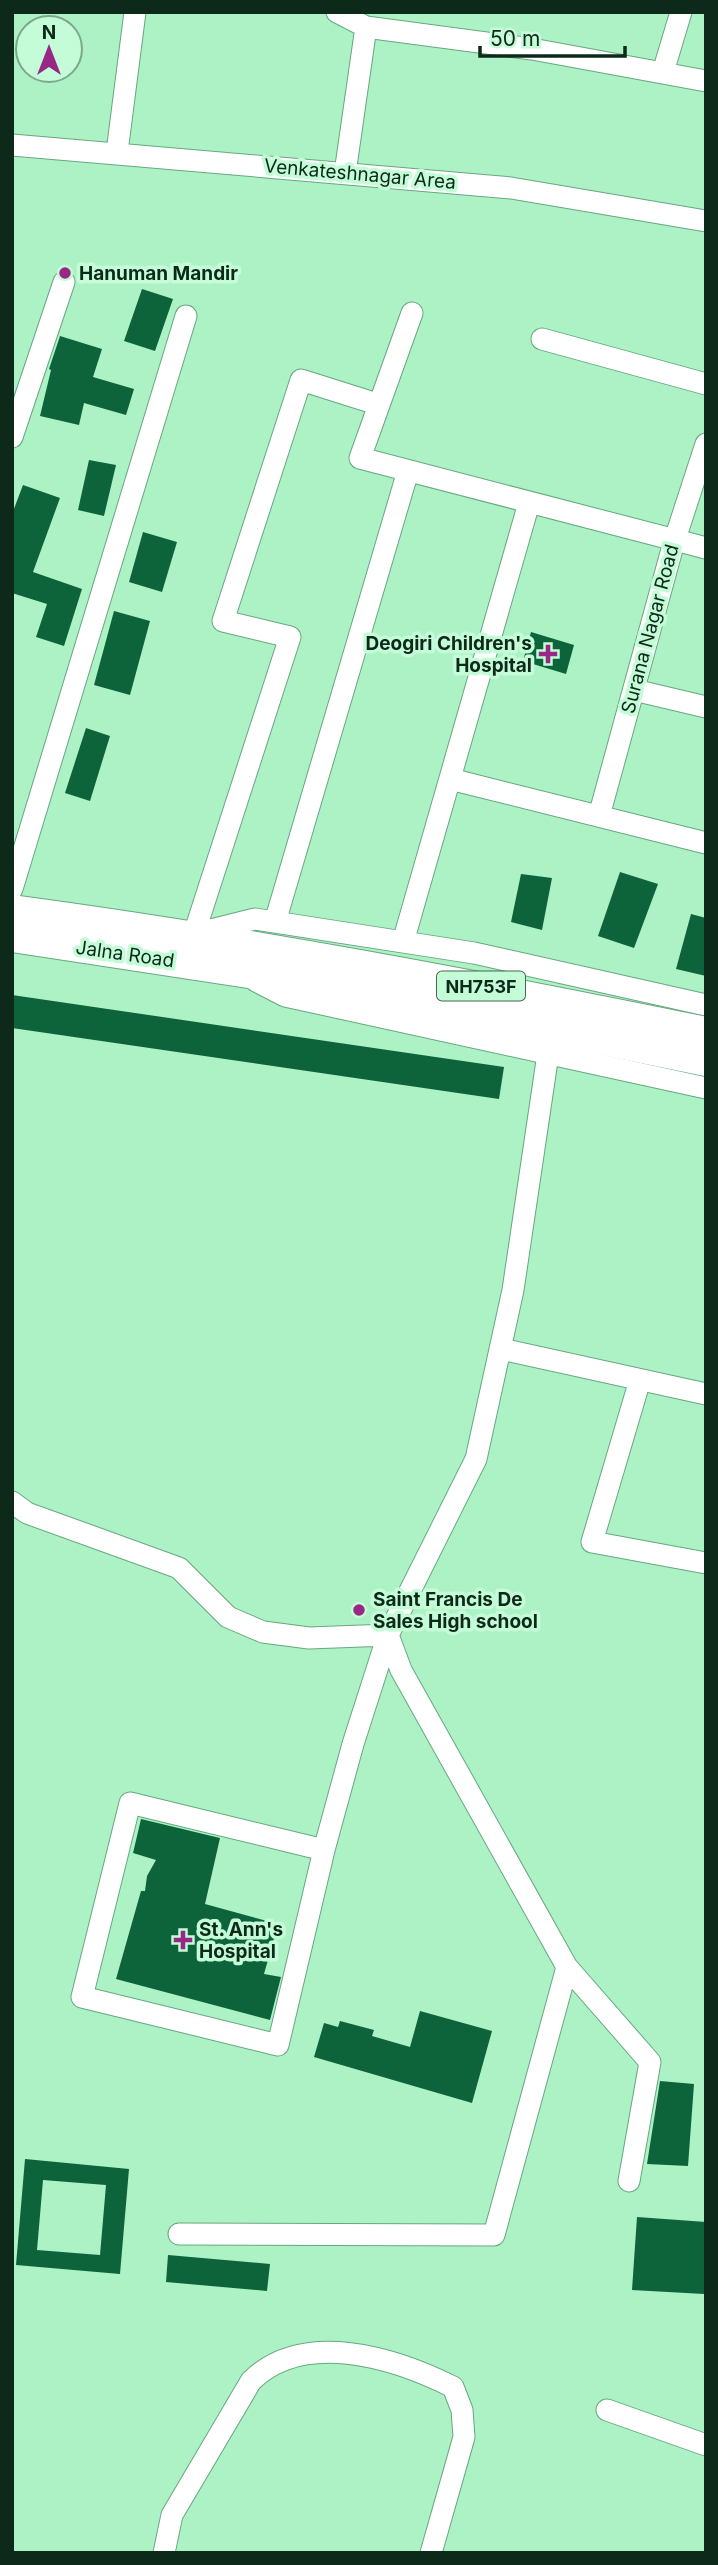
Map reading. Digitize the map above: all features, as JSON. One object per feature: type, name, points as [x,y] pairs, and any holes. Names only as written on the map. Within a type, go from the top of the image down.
[{"type":"highway","name":"Jalna Road","points":[[12,909],[194,934]]},
{"type":"highway","name":"NH753F","points":[[194,934],[477,985],[706,1032]]},
{"type":"highway","name":"Jalna Road","points":[[12,937],[237,970]]},
{"type":"highway","name":"NH753F","points":[[237,970],[706,1061]]},
{"type":"street","points":[[117,152],[135,12]]},
{"type":"street","points":[[337,12],[366,27],[532,49],[706,81]]},
{"type":"street","points":[[663,72],[681,12]]},
{"type":"street","points":[[345,173],[366,27]]},
{"type":"street","name":"Venkateshnagar Area","points":[[12,145],[511,188],[706,221]]},
{"type":"street","points":[[12,437],[64,282]]},
{"type":"street","points":[[412,313],[377,404],[360,458],[674,542],[706,548]]},
{"type":"street","points":[[12,889],[186,316]]},
{"type":"street","points":[[542,339],[706,384]]},
{"type":"street","points":[[194,934],[290,637],[223,621],[301,380],[377,404]]},
{"type":"street","name":"Surana Nagar Road","points":[[599,816],[674,542],[706,444]]},
{"type":"street","points":[[275,922],[408,471]]},
{"type":"street","points":[[403,942],[529,503]]},
{"type":"street","points":[[634,690],[706,707]]},
{"type":"street","points":[[450,779],[706,843]]},
{"type":"street","points":[[194,934],[255,919],[474,953],[706,1005]]},
{"type":"street","points":[[237,970],[285,996],[706,1088]]},
{"type":"street","points":[[324,1850],[130,1803],[82,1997],[278,2045],[324,1850],[353,1744],[388,1635],[476,1459],[513,1290],[548,1054]]},
{"type":"street","points":[[501,1349],[706,1394]]},
{"type":"street","points":[[640,1380],[592,1542],[706,1563]]},
{"type":"street","points":[[12,1502],[27,1513],[179,1568],[228,1617],[263,1632],[309,1638],[388,1635]]},
{"type":"street","points":[[388,1635],[401,1670],[567,1967],[650,2062],[629,2181]]},
{"type":"street","points":[[179,2234],[494,2235],[567,1967]]},
{"type":"street","points":[[163,2553],[172,2515],[251,2381],[267,2366],[280,2361],[337,2352],[416,2368],[453,2387],[462,2410],[464,2437],[431,2553]]},
{"type":"street","points":[[607,2410],[706,2445]]},
{"type":"building","points":[[142,289],[173,299],[155,351],[124,341]]},
{"type":"building","points":[[60,336],[102,349],[93,377],[134,389],[126,415],[84,403],[79,425],[40,416],[51,370],[49,369]]},
{"type":"building","points":[[89,460],[116,465],[104,516],[78,510]]},
{"type":"building","points":[[23,485],[60,498],[33,572],[82,589],[64,646],[36,637],[47,604],[12,593],[12,514]]},
{"type":"building","points":[[143,532],[177,542],[162,592],[129,582]]},
{"type":"building","points":[[114,611],[150,621],[130,695],[94,685]]},
{"type":"building","points":[[531,632],[574,645],[566,674],[523,661]]},
{"type":"building","points":[[86,728],[110,736],[90,801],[65,793]]},
{"type":"building","points":[[620,872],[658,884],[634,948],[598,936]]},
{"type":"building","points":[[521,874],[552,878],[542,930],[511,922]]},
{"type":"building","points":[[691,914],[706,918],[706,976],[676,969]]},
{"type":"building","points":[[12,995],[504,1067],[499,1099],[12,1028]]},
{"type":"building","points":[[141,1819],[220,1838],[205,1904],[278,1924],[264,1974],[281,1977],[270,2020],[116,1979],[141,1891],[145,1891],[147,1876],[156,1860],[133,1853]]},
{"type":"building","points":[[420,2011],[492,2031],[472,2103],[314,2057],[324,2023],[338,2027],[340,2021],[374,2030],[372,2036],[410,2047]]},
{"type":"building","points":[[660,2081],[694,2084],[688,2166],[647,2164]]},
{"type":"building","points":[[25,2159],[129,2169],[120,2274],[16,2265]],"holes":[[[43,2180],[106,2185],[100,2255],[37,2250]]]},
{"type":"building","points":[[637,2217],[706,2222],[704,2294],[632,2290]]},
{"type":"building","points":[[168,2255],[270,2264],[267,2291],[166,2282]]},
{"type":"place","name":"Hanuman Mandir","points":[[65,273]]},
{"type":"place","name":"Deogiri Children's Hospital","points":[[548,654]]},
{"type":"place","name":"Saint Francis De Sales High school","points":[[359,1610]]},
{"type":"place","name":"St. Ann's Hospital","points":[[183,1940]]}]
